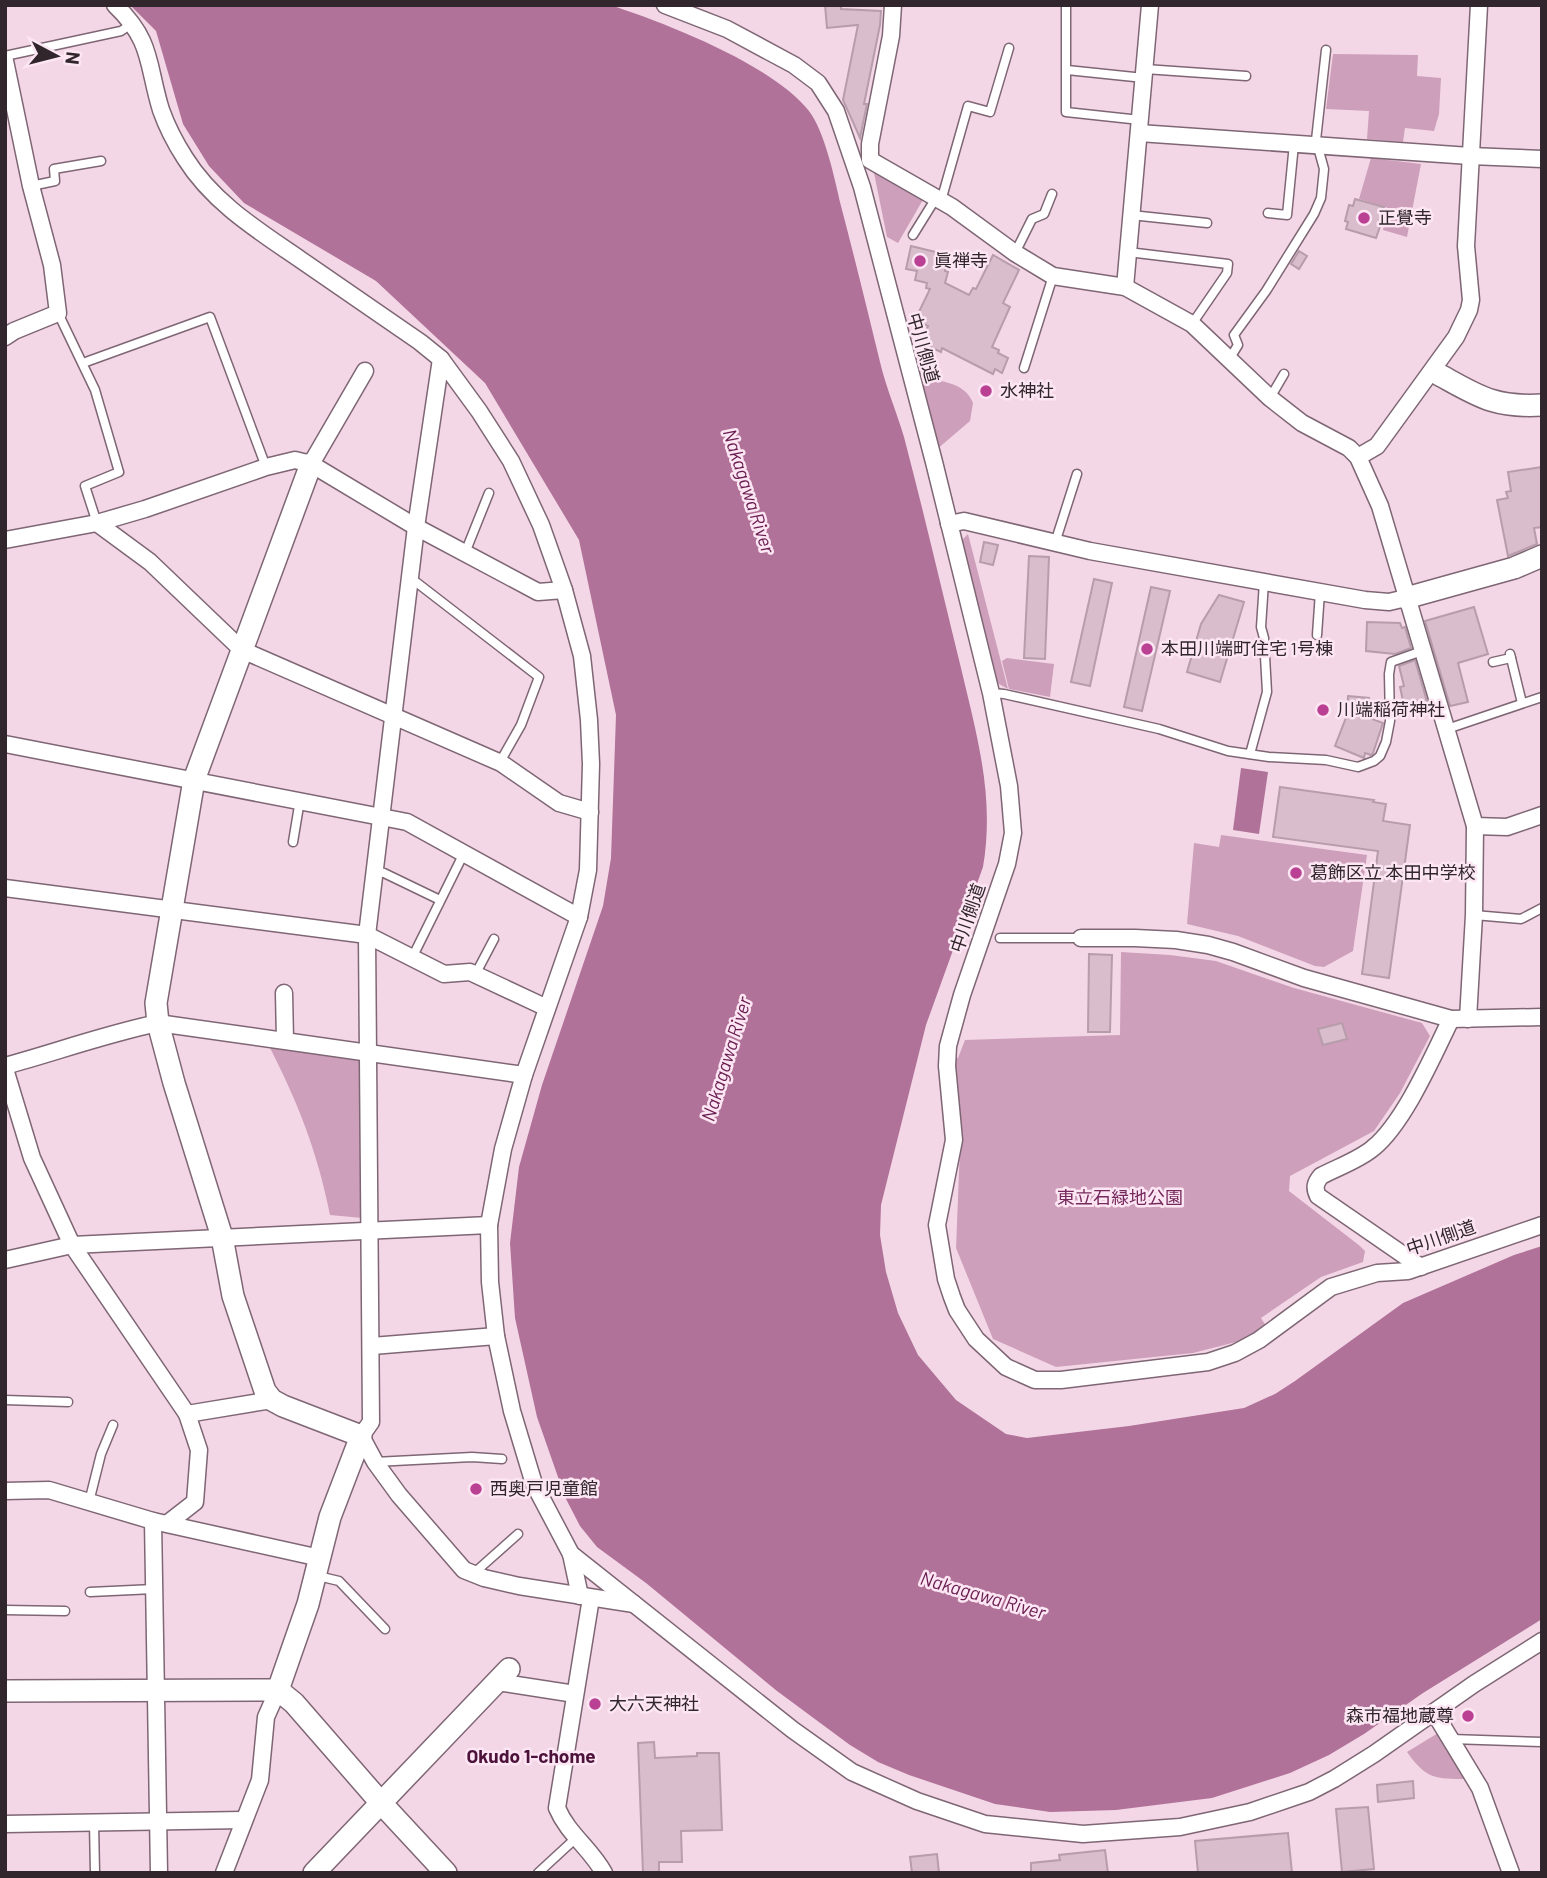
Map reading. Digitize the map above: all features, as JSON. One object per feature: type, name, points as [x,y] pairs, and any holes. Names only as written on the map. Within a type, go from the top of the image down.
[{"type":"street","points":[[115,5],[133,23],[147,48],[162,111],[173,138],[208,188],[260,232],[441,359],[511,461],[541,525],[564,590],[582,656],[592,764],[588,870],[579,917],[524,1074],[503,1149],[489,1225],[490,1282],[496,1336],[512,1410],[534,1484],[571,1554],[585,1597],[575,1695],[557,1808],[563,1822],[599,1863],[604,1873]]},
{"type":"street","name":"中川側道","points":[[666,5],[727,29],[794,65],[817,83],[836,111],[862,187],[991,693],[1009,786],[1013,833],[1007,864],[950,1038],[947,1066],[954,1140],[937,1225],[946,1279],[964,1322],[989,1353],[1006,1367],[1035,1380],[1061,1380],[1220,1358],[1259,1340],[1331,1287],[1377,1273],[1408,1271],[1542,1225]]},
{"type":"street","points":[[893,5],[891,36],[870,144],[870,160],[939,199],[1015,253],[1053,276],[1125,287],[1192,324],[1270,398],[1302,423],[1349,448],[1359,457],[1380,506],[1475,826],[1474,915],[1468,1019]]},
{"type":"street","points":[[1125,287],[1150,5]]},
{"type":"street","points":[[1359,457],[1377,446],[1435,372],[1469,310],[1471,300],[1466,246],[1479,5]]},
{"type":"street","points":[[5,58],[52,265],[58,313],[5,337]]},
{"type":"street","points":[[1139,126],[1317,146],[1542,159]]},
{"type":"street","points":[[224,1873],[260,1780],[266,1717],[278,1690],[318,1567],[330,1517],[361,1436],[371,1422],[367,935],[416,527],[441,359]]},
{"type":"street","points":[[272,1400],[260,1380],[233,1296],[222,1237],[174,1083],[158,1023],[156,1003],[194,780],[311,464],[365,371]]},
{"type":"street","points":[[1435,372],[1484,400],[1522,406],[1542,405]]},
{"type":"street","points":[[5,540],[97,523],[266,467],[295,460],[311,464],[416,527],[538,592],[564,590]]},
{"type":"street","points":[[949,524],[964,521],[1090,551],[1389,602],[1514,568],[1542,556]]},
{"type":"street","points":[[97,523],[150,562],[242,650],[500,762],[559,803],[590,812]]},
{"type":"street","points":[[5,744],[407,822],[579,917]]},
{"type":"street","points":[[1475,826],[1507,827],[1542,815]]},
{"type":"street","points":[[5,888],[367,935],[444,974],[470,972],[547,1008]]},
{"type":"street","points":[[1081,938],[1175,940],[1208,945],[1304,978],[1451,1019],[1542,1018]]},
{"type":"street","points":[[284,993],[285,1040]]},
{"type":"street","points":[[1421,1267],[1318,1196],[1315,1189],[1316,1181],[1321,1176],[1371,1151],[1385,1138],[1400,1117],[1451,1019]]},
{"type":"street","points":[[160,1522],[195,1502],[199,1450],[187,1414],[72,1245],[32,1158],[5,1068],[115,1032],[158,1023],[524,1074]]},
{"type":"street","points":[[5,1260],[72,1245],[489,1225]]},
{"type":"street","points":[[1372,1235],[1387,1256],[1377,1273]]},
{"type":"street","points":[[372,1346],[496,1336]]},
{"type":"street","points":[[187,1414],[272,1400],[361,1436],[375,1462],[399,1495],[464,1570],[519,1586],[637,1604]]},
{"type":"street","points":[[5,1491],[49,1490],[318,1567]]},
{"type":"street","points":[[159,1873],[153,1589],[160,1522]]},
{"type":"street","points":[[571,1554],[793,1730],[852,1772],[917,1801],[985,1824],[1083,1834],[1180,1827],[1250,1812],[1300,1795],[1334,1779],[1542,1641]]},
{"type":"street","points":[[314,1873],[503,1676],[575,1695]]},
{"type":"street","points":[[5,1691],[278,1690],[294,1703],[446,1873]]},
{"type":"street","points":[[1434,1712],[1480,1788],[1511,1873]]},
{"type":"street","points":[[5,1824],[243,1820]]},
{"type":"lane","points":[[1066,5],[1066,112],[1139,126]]},
{"type":"lane","points":[[5,58],[121,31],[133,23]]},
{"type":"lane","points":[[913,235],[939,199],[968,106],[990,112],[1009,48]]},
{"type":"lane","points":[[1230,358],[1238,345],[1234,335],[1266,291],[1314,214],[1321,198],[1324,169],[1317,146],[1326,50]]},
{"type":"lane","points":[[1067,70],[1246,76]]},
{"type":"lane","points":[[1268,213],[1287,215],[1294,144]]},
{"type":"lane","points":[[32,186],[55,181],[54,169],[101,161]]},
{"type":"lane","points":[[1015,253],[1032,219],[1044,214],[1052,194]]},
{"type":"lane","points":[[1131,215],[1207,223]]},
{"type":"lane","points":[[1128,252],[1228,264],[1227,273],[1192,324]]},
{"type":"lane","points":[[1024,368],[1053,276]]},
{"type":"lane","points":[[58,313],[94,390],[120,472],[85,486],[97,523]]},
{"type":"lane","points":[[83,363],[209,317],[266,467]]},
{"type":"lane","points":[[1270,398],[1284,374]]},
{"type":"lane","points":[[1055,543],[1077,474]]},
{"type":"lane","points":[[465,553],[489,493]]},
{"type":"lane","points":[[411,580],[539,677],[521,725],[500,762]]},
{"type":"lane","points":[[1250,754],[1267,692],[1261,627],[1264,582]]},
{"type":"lane","points":[[1317,635],[1320,592]]},
{"type":"lane","points":[[991,693],[1160,729],[1228,751],[1326,760],[1358,767],[1380,756],[1386,742],[1390,721],[1388,674],[1391,662],[1422,651]]},
{"type":"lane","points":[[1493,663],[1511,656],[1521,703]]},
{"type":"lane","points":[[1447,729],[1542,697]]},
{"type":"lane","points":[[293,842],[300,800]]},
{"type":"lane","points":[[412,958],[464,853]]},
{"type":"lane","points":[[374,871],[384,873],[440,900]]},
{"type":"lane","points":[[1474,915],[1521,919],[1542,908]]},
{"type":"lane","points":[[1000,938],[1081,938]]},
{"type":"lane","points":[[475,975],[494,939]]},
{"type":"lane","points":[[5,1399],[68,1402]]},
{"type":"lane","points":[[89,1502],[101,1454],[113,1424]]},
{"type":"lane","points":[[375,1462],[502,1459]]},
{"type":"lane","points":[[473,1574],[518,1534]]},
{"type":"lane","points":[[318,1567],[339,1581],[385,1629]]},
{"type":"lane","points":[[90,1592],[153,1589]]},
{"type":"lane","points":[[5,1610],[65,1611]]},
{"type":"lane","points":[[1451,1739],[1542,1742]]},
{"type":"lane","points":[[94,1822],[95,1873]]},
{"type":"lane","points":[[538,1873],[576,1838]]},
{"type":"green space","points":[[1333,54],[1418,55],[1417,76],[1441,78],[1439,114],[1434,131],[1405,128],[1403,142],[1367,139],[1369,111],[1326,109]]},
{"type":"green space","points":[[1371,158],[1421,164],[1407,237],[1383,230],[1388,208],[1359,199]]},
{"type":"green space","points":[[873,168],[924,198],[898,243],[887,237]]},
{"type":"green space","points":[[917,376],[957,386],[964,390],[973,403],[970,421],[936,450]]},
{"type":"green space","points":[[968,534],[1008,689],[992,680],[960,542]]},
{"type":"green space","points":[[1007,658],[1054,664],[1050,697],[1009,689],[1002,661]]},
{"type":"green space","points":[[1221,835],[1367,855],[1353,951],[1324,967],[1315,966],[1238,936],[1187,924],[1194,843],[1219,847]]},
{"type":"green space","name":"東立石緑地公園","points":[[1121,952],[1216,961],[1294,988],[1422,1023],[1430,1036],[1400,1093],[1374,1131],[1290,1176],[1289,1191],[1360,1246],[1365,1251],[1363,1262],[1321,1277],[1261,1318],[1266,1326],[1240,1341],[1193,1353],[1056,1367],[993,1339],[956,1248],[961,1123],[954,1058],[958,1058],[965,1040],[1120,1035]]},
{"type":"green space","points":[[268,1044],[361,1056],[362,1218],[330,1215],[305,1127]]},
{"type":"green space","points":[[1438,1733],[1467,1779],[1432,1776],[1420,1768],[1407,1752]]},
{"type":"water","name":"Nakagawa River","points":[[130,5],[610,5],[688,34],[745,62],[792,94],[809,111],[820,131],[829,157],[881,366],[904,437],[973,718],[986,791],[983,867],[926,1025],[881,1205],[880,1235],[886,1272],[898,1313],[918,1355],[956,1400],[1006,1434],[1027,1438],[1244,1408],[1275,1394],[1295,1381],[1403,1303],[1514,1255],[1542,1246],[1542,1619],[1423,1693],[1364,1734],[1329,1755],[1290,1773],[1212,1798],[1116,1810],[1050,1812],[995,1804],[878,1762],[850,1745],[777,1691],[646,1583],[597,1547],[580,1526],[565,1497],[537,1417],[515,1318],[510,1243],[519,1167],[542,1085],[603,906],[611,858],[616,715],[579,540],[485,383],[376,281],[244,203],[209,166],[183,124],[156,31]]},
{"type":"water","points":[[1241,768],[1268,772],[1259,834],[1233,830]]},
{"type":"building","points":[[825,5],[841,5],[841,9],[881,11],[860,138],[843,100],[858,25],[827,28]]},
{"type":"building","points":[[1355,199],[1384,207],[1376,238],[1346,229],[1349,205],[1353,206]]},
{"type":"building","points":[[911,246],[948,255],[945,283],[969,295],[973,288],[976,289],[993,255],[1019,270],[1003,303],[1010,307],[992,347],[1008,358],[1002,373],[995,369],[993,374],[942,348],[941,352],[924,344],[928,326],[915,320],[930,289],[926,288],[927,283],[915,280],[917,271],[906,269]]},
{"type":"building","points":[[1299,251],[1307,256],[1299,269],[1291,264]]},
{"type":"building","points":[[1542,467],[1542,527],[1534,528],[1537,544],[1508,556],[1497,500],[1508,498],[1506,492],[1511,491],[1508,472]]},
{"type":"building","points":[[984,542],[998,545],[993,565],[980,562]]},
{"type":"building","points":[[1029,556],[1049,557],[1045,659],[1024,658]]},
{"type":"building","points":[[1094,579],[1112,583],[1090,686],[1071,682]]},
{"type":"building","name":"本田川端町住宅 1号棟","points":[[1151,587],[1170,591],[1142,711],[1124,707]]},
{"type":"building","points":[[1219,595],[1244,602],[1220,682],[1187,672],[1201,624]]},
{"type":"building","points":[[1474,607],[1488,654],[1458,663],[1468,702],[1450,706],[1425,621]]},
{"type":"building","points":[[1367,622],[1400,623],[1402,628],[1405,627],[1411,648],[1395,654],[1366,651]]},
{"type":"building","points":[[1415,660],[1428,705],[1405,710],[1400,687],[1404,686],[1399,666]]},
{"type":"building","points":[[1348,696],[1369,698],[1364,716],[1383,723],[1373,753],[1365,753],[1364,758],[1335,746],[1347,715]]},
{"type":"building","points":[[1280,787],[1374,800],[1373,802],[1386,804],[1383,821],[1410,825],[1389,978],[1362,974],[1378,851],[1273,837]]},
{"type":"building","points":[[1089,954],[1112,955],[1110,1032],[1088,1032]]},
{"type":"building","points":[[1342,1023],[1347,1039],[1323,1045],[1318,1029]]},
{"type":"building","points":[[654,1742],[655,1758],[719,1753],[722,1830],[681,1831],[682,1862],[659,1862],[659,1873],[643,1873],[638,1743]]},
{"type":"building","points":[[1413,1781],[1414,1798],[1378,1802],[1377,1785]]},
{"type":"building","points":[[1368,1807],[1374,1869],[1342,1872],[1336,1809]]},
{"type":"building","points":[[1288,1833],[1292,1873],[1198,1873],[1195,1841]]},
{"type":"building","points":[[1105,1850],[1108,1873],[1031,1873],[1031,1863],[1060,1860],[1059,1855]]},
{"type":"building","points":[[937,1854],[939,1873],[912,1873],[910,1857]]},
{"type":"place","name":"正覺寺","points":[[1364,218]]},
{"type":"place","name":"眞禅寺","points":[[920,261]]},
{"type":"place","name":"水神社","points":[[986,391]]},
{"type":"place","name":"本田川端町住宅 1号棟","points":[[1147,649]]},
{"type":"place","name":"川端稲荷神社","points":[[1323,710]]},
{"type":"place","name":"葛飾区立 本田中学校","points":[[1296,873]]},
{"type":"place","name":"西奥戸児童館","points":[[476,1489]]},
{"type":"place","name":"大六天神社","points":[[595,1704]]},
{"type":"place","name":"森市福地蔵尊","points":[[1468,1716]]},
{"type":"district","name":"Okudo 1-chome","points":[[531,1756]]}]
